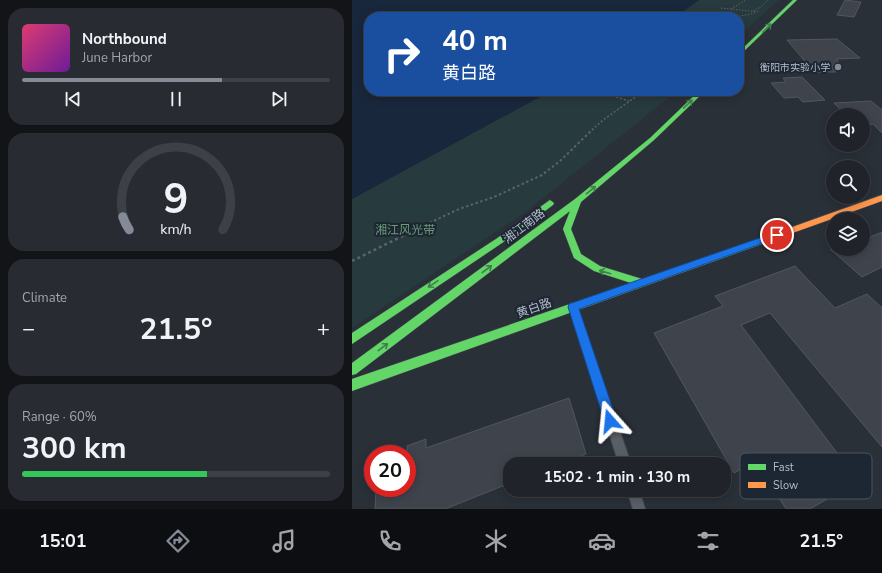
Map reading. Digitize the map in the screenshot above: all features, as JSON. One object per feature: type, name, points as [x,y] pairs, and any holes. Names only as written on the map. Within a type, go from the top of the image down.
[{"type":"main road","points":[[744,38],[784,0]]},
{"type":"main road","points":[[744,50],[795,0]]},
{"type":"main road","name":"湘江南路","points":[[352,370],[578,201],[652,139],[697,96]]},
{"type":"main road","name":"湘江南路","points":[[352,339],[499,241],[561,195]]},
{"type":"main road","name":"黄白路","points":[[352,385],[882,198]]},
{"type":"main road","points":[[578,201],[567,229],[577,256],[597,270],[643,282]]},
{"type":"lane","points":[[573,307],[623,457]]},
{"type":"lane","points":[[635,497],[639,509]]},
{"type":"path","points":[[731,9],[746,0]]},
{"type":"path","points":[[753,11],[761,7],[768,0]]},
{"type":"path","points":[[721,8],[759,12],[744,15]]},
{"type":"path","points":[[614,96],[630,101]]},
{"type":"path","points":[[352,261],[458,209],[494,198],[542,175],[560,161],[603,120],[637,96]]},
{"type":"green space","points":[[699,0],[779,0],[744,32],[744,12],[683,12]]},
{"type":"green space","name":"湘江风光带","points":[[543,96],[671,96],[527,211],[352,328],[352,199]]},
{"type":"water","points":[[352,0],[699,0],[683,12],[364,12],[364,96],[543,96],[352,199]]},
{"type":"building","points":[[845,0],[861,2],[854,17],[837,15]]},
{"type":"building","points":[[837,39],[860,58],[836,59],[842,66],[831,66],[836,72],[814,72],[787,40]]},
{"type":"building","points":[[802,77],[825,100],[803,102],[798,97],[784,98],[771,83],[786,82],[783,78]]},
{"type":"building","points":[[871,101],[882,110],[882,133],[873,124],[870,124],[870,108],[839,108],[834,103]]},
{"type":"building","points":[[882,232],[882,267],[862,277],[838,256],[870,256],[870,237]]},
{"type":"building","points":[[795,266],[835,308],[867,294],[882,308],[882,447],[770,313],[741,325],[837,453],[740,453],[740,470],[734,473],[731,468],[731,457],[725,457],[654,333],[723,306],[715,296]]},
{"type":"building","points":[[569,398],[586,454],[578,457],[503,457],[503,486],[445,509],[375,509],[376,497],[416,497],[416,445],[410,445],[426,439],[426,448]]},
{"type":"building","points":[[780,499],[827,499],[810,509],[786,509]]},
{"type":"traffic: fast","points":[[744,50],[795,0]]},
{"type":"traffic: fast","points":[[352,370],[578,201],[652,139],[697,96]]},
{"type":"traffic: fast","points":[[578,201],[567,229],[577,256],[597,269],[643,283]]},
{"type":"traffic: fast","points":[[352,339],[499,241],[550,203]]},
{"type":"traffic: fast","points":[[352,385],[770,238]]},
{"type":"traffic: slow","points":[[770,238],[882,198]]},
{"type":"place","name":"衡阳市实验小学","points":[[838,67]]},
{"type":"route","points":[[610,421],[573,307],[777,235]]}]
